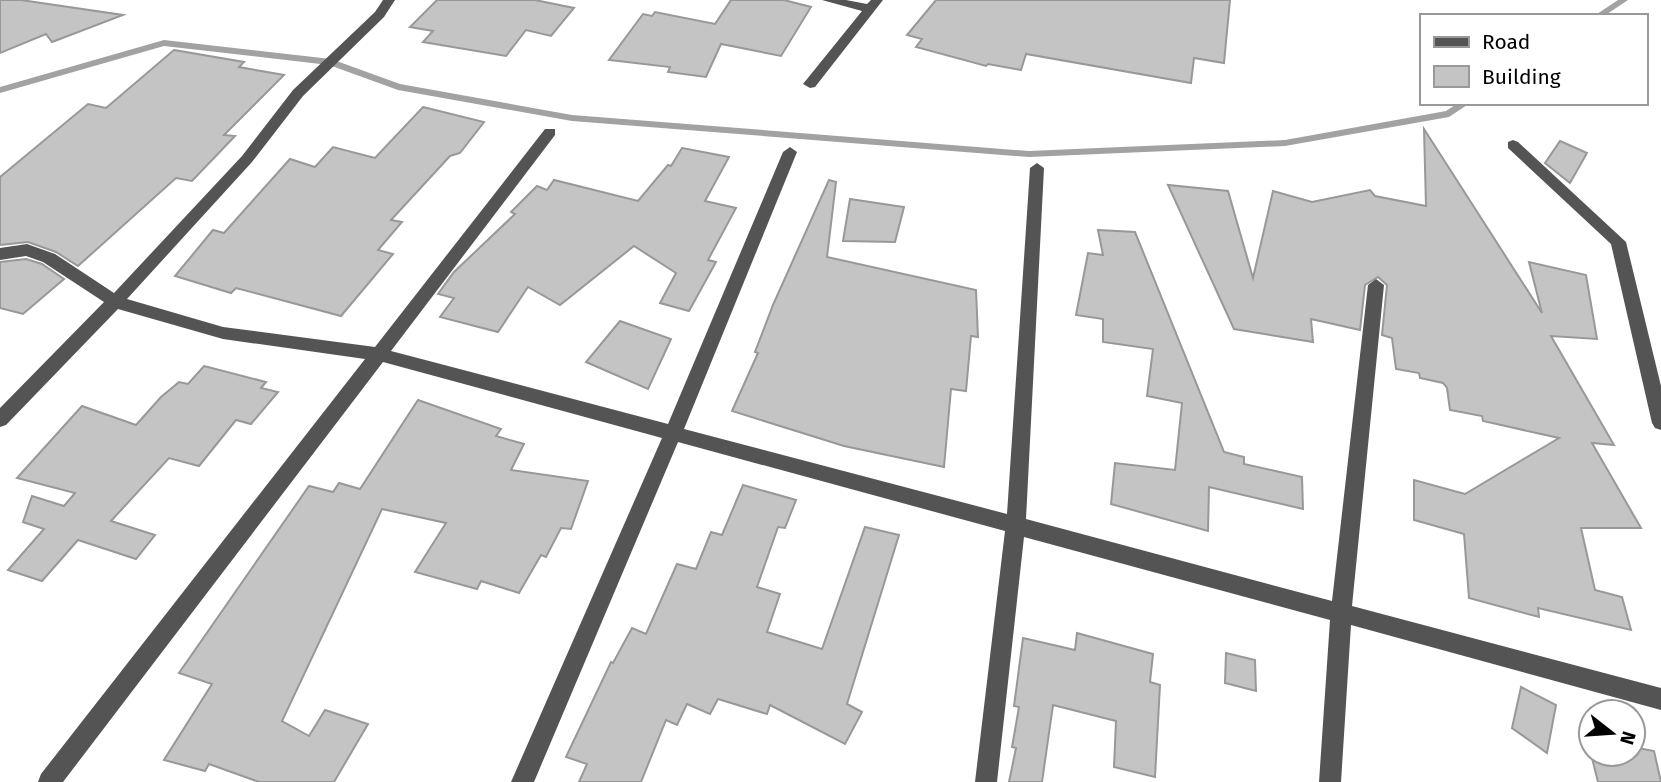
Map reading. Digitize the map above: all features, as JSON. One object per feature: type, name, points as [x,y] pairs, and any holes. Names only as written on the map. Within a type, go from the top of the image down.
[{"type":"street","points":[[0,420],[116,302],[247,159],[298,93],[380,13],[389,0]]},
{"type":"street","points":[[828,0],[875,5]]},
{"type":"street","points":[[810,84],[875,5]]},
{"type":"street","points":[[49,782],[550,132]]},
{"type":"street","points":[[1513,145],[1618,242],[1661,423]]},
{"type":"street","points":[[522,782],[673,433],[790,152]]},
{"type":"street","points":[[986,782],[1016,524],[1037,168]]},
{"type":"street","points":[[0,254],[27,250],[49,258],[116,302],[223,332],[378,354],[1661,699]]},
{"type":"street","points":[[1330,782],[1341,613],[1376,285]]},
{"type":"building","points":[[0,0],[21,0],[123,15],[52,42],[46,34],[0,53]]},
{"type":"building","points":[[437,0],[535,0],[574,8],[551,36],[526,30],[506,56],[423,42],[433,31],[410,27]]},
{"type":"building","points":[[731,0],[784,0],[811,7],[781,56],[721,44],[706,77],[668,72],[670,67],[609,60],[643,14],[652,16],[655,12],[715,24]]},
{"type":"building","points":[[936,0],[1230,0],[1224,63],[1194,58],[1191,83],[1026,54],[1021,70],[988,64],[986,66],[916,47],[922,39],[907,35]]},
{"type":"building","points":[[174,50],[244,62],[239,67],[284,75],[224,135],[235,136],[192,181],[176,178],[78,266],[56,252],[28,242],[0,245],[0,177],[88,104],[106,108]]},
{"type":"building","points":[[423,107],[484,122],[460,153],[450,156],[391,220],[402,222],[378,250],[393,254],[341,316],[236,288],[231,293],[175,276],[213,230],[224,233],[290,159],[315,167],[333,147],[375,158]]},
{"type":"building","points":[[1424,129],[1542,313],[1529,262],[1586,275],[1597,339],[1551,336],[1614,445],[1592,443],[1641,528],[1581,528],[1595,590],[1622,597],[1631,630],[1538,608],[1539,617],[1469,598],[1464,534],[1414,520],[1414,480],[1465,494],[1559,438],[1483,421],[1482,416],[1450,410],[1447,388],[1443,383],[1420,378],[1419,373],[1396,369],[1392,338],[1382,335],[1387,285],[1378,277],[1365,285],[1360,330],[1311,319],[1313,342],[1234,329],[1168,185],[1228,191],[1253,278],[1273,191],[1312,202],[1370,190],[1375,196],[1426,206]]},
{"type":"building","points":[[1560,141],[1587,153],[1570,183],[1545,163]]},
{"type":"building","points":[[682,148],[729,157],[705,201],[736,208],[708,260],[716,262],[689,311],[660,303],[676,273],[634,246],[560,305],[528,287],[498,332],[440,317],[454,298],[438,294],[454,272],[515,214],[511,212],[537,186],[547,190],[554,180],[638,201],[668,165],[671,166]]},
{"type":"building","points":[[829,180],[836,182],[827,257],[976,290],[978,337],[971,336],[966,391],[951,389],[944,467],[844,446],[732,411],[758,353],[755,352],[773,305]]},
{"type":"building","points":[[850,199],[904,207],[895,242],[843,241]]},
{"type":"building","points":[[1098,230],[1135,232],[1224,452],[1244,457],[1244,464],[1302,477],[1303,509],[1209,487],[1208,531],[1111,504],[1115,463],[1175,470],[1182,403],[1147,396],[1153,349],[1103,342],[1103,319],[1076,315],[1088,253],[1103,255]]},
{"type":"building","points":[[26,259],[42,264],[64,279],[23,314],[0,308],[0,262]]},
{"type":"building","points":[[620,321],[671,339],[648,389],[586,362]]},
{"type":"building","points":[[204,366],[266,382],[261,388],[278,392],[251,424],[236,420],[199,466],[169,458],[111,521],[155,535],[136,559],[78,540],[42,581],[8,570],[44,529],[23,522],[32,496],[64,506],[75,493],[17,478],[82,406],[136,425],[161,397],[179,382],[188,384]]},
{"type":"building","points":[[418,400],[501,429],[496,436],[524,444],[511,470],[588,481],[571,529],[561,528],[546,557],[541,555],[519,593],[481,581],[477,589],[415,572],[446,523],[382,509],[282,721],[309,736],[325,710],[368,724],[334,782],[259,782],[209,764],[205,771],[164,760],[212,684],[179,673],[309,486],[333,492],[339,483],[360,489]]},
{"type":"building","points":[[743,485],[796,500],[785,528],[778,527],[757,587],[780,594],[767,632],[822,649],[865,527],[899,535],[847,704],[862,712],[845,744],[770,705],[767,714],[718,699],[710,714],[687,704],[677,725],[666,720],[641,782],[579,782],[587,764],[566,757],[611,662],[613,663],[632,628],[646,634],[677,564],[696,569],[711,532],[722,535]]},
{"type":"building","points":[[1077,633],[1153,654],[1150,682],[1160,685],[1155,777],[1114,767],[1116,721],[1053,705],[1042,782],[1009,782],[1016,748],[1012,747],[1019,707],[1014,706],[1023,638],[1075,650]]},
{"type":"building","points":[[1226,653],[1255,660],[1256,691],[1225,683]]},
{"type":"building","points":[[1521,687],[1556,705],[1547,753],[1512,728]]},
{"type":"building","points":[[1647,750],[1654,751],[1661,782],[1598,782],[1594,768],[1647,768]]},
{"type":"waterway","points":[[1601,14],[1624,0]]},
{"type":"waterway","points":[[0,90],[164,43],[331,62],[398,87],[572,118],[1029,154],[1285,143],[1449,114],[1462,105]]}]
